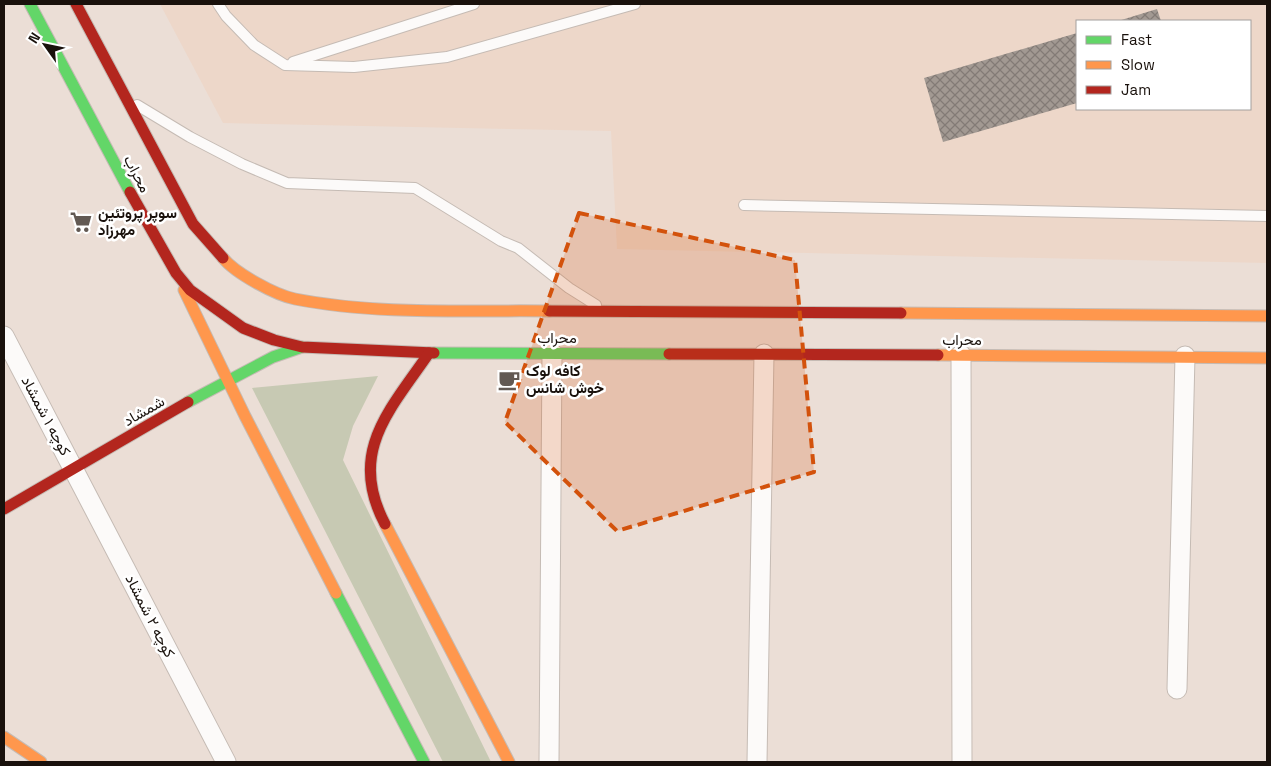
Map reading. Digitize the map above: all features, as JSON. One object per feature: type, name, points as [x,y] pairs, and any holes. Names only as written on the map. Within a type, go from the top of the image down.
[{"type":"main road","name":"محراب","points":[[30,4],[147,224],[176,273],[190,290],[211,307],[243,328],[274,340],[302,347],[429,353],[764,354],[868,350],[962,355],[1267,358]]},
{"type":"main road","name":"محراب","points":[[76,4],[193,224],[226,262],[270,290],[293,298],[379,309],[867,318],[1267,316]]},
{"type":"main road","points":[[176,273],[227,380],[424,762]]},
{"type":"main road","name":"شمشاد","points":[[4,509],[227,380],[272,357],[302,347]]},
{"type":"main road","points":[[429,353],[380,430],[371,449],[369,467],[373,494],[383,521],[509,762]]},
{"type":"main road","points":[[4,737],[41,762]]},
{"type":"street","name":"کوچه ۱ شمشاد","points":[[4,336],[74,470]]},
{"type":"street","points":[[549,762],[552,353]]},
{"type":"street","points":[[757,762],[764,354]]},
{"type":"street","points":[[962,355],[962,762]]},
{"type":"street","points":[[1177,689],[1185,356]]},
{"type":"street","name":"کوچه ۲ شمشاد","points":[[74,470],[226,762]]},
{"type":"lane","points":[[218,4],[226,16],[254,45],[285,65],[354,67],[447,57],[635,4]]},
{"type":"lane","points":[[285,65],[474,4]]},
{"type":"lane","points":[[126,98],[190,137],[242,164],[287,183],[415,188],[501,241],[518,248],[569,288],[607,313]]},
{"type":"lane","points":[[744,205],[1267,216]]},
{"type":"highlighted area","points":[[579,213],[795,260],[814,472],[617,531],[505,422]]},
{"type":"shaded area","points":[[160,4],[1267,4],[1267,263],[617,249],[611,131],[223,123]]},
{"type":"green space","points":[[378,376],[353,426],[343,460],[491,762],[443,762],[252,388]]},
{"type":"building","points":[[1157,9],[1161,20],[1121,20]]},
{"type":"building","points":[[1076,33],[1076,103],[943,142],[924,78]]},
{"type":"traffic: fast","points":[[30,4],[130,192]]},
{"type":"traffic: fast","points":[[188,402],[273,357],[302,347]]},
{"type":"traffic: fast","points":[[434,353],[669,354]]},
{"type":"traffic: fast","points":[[336,593],[424,762]]},
{"type":"traffic: slow","points":[[223,258],[236,270],[256,283],[295,299],[389,310],[549,311]]},
{"type":"traffic: slow","points":[[184,290],[245,416],[336,593]]},
{"type":"traffic: slow","points":[[901,313],[1267,316]]},
{"type":"traffic: slow","points":[[938,355],[1267,358]]},
{"type":"traffic: slow","points":[[385,524],[509,762]]},
{"type":"traffic: slow","points":[[4,737],[41,762]]},
{"type":"traffic: jam","points":[[76,4],[193,224],[223,258]]},
{"type":"traffic: jam","points":[[130,192],[176,273],[190,290],[243,328],[274,340],[302,347],[434,353]]},
{"type":"traffic: jam","points":[[549,311],[901,313]]},
{"type":"traffic: jam","points":[[385,524],[374,498],[370,475],[372,453],[378,433],[388,413],[429,353]]},
{"type":"traffic: jam","points":[[669,354],[938,355]]},
{"type":"traffic: jam","points":[[4,509],[188,402]]},
{"type":"place","name":"سوپر پروتئین مهرزاد","points":[[81,222]]},
{"type":"place","name":"کافه لوک خوش شانس","points":[[509,380]]}]
